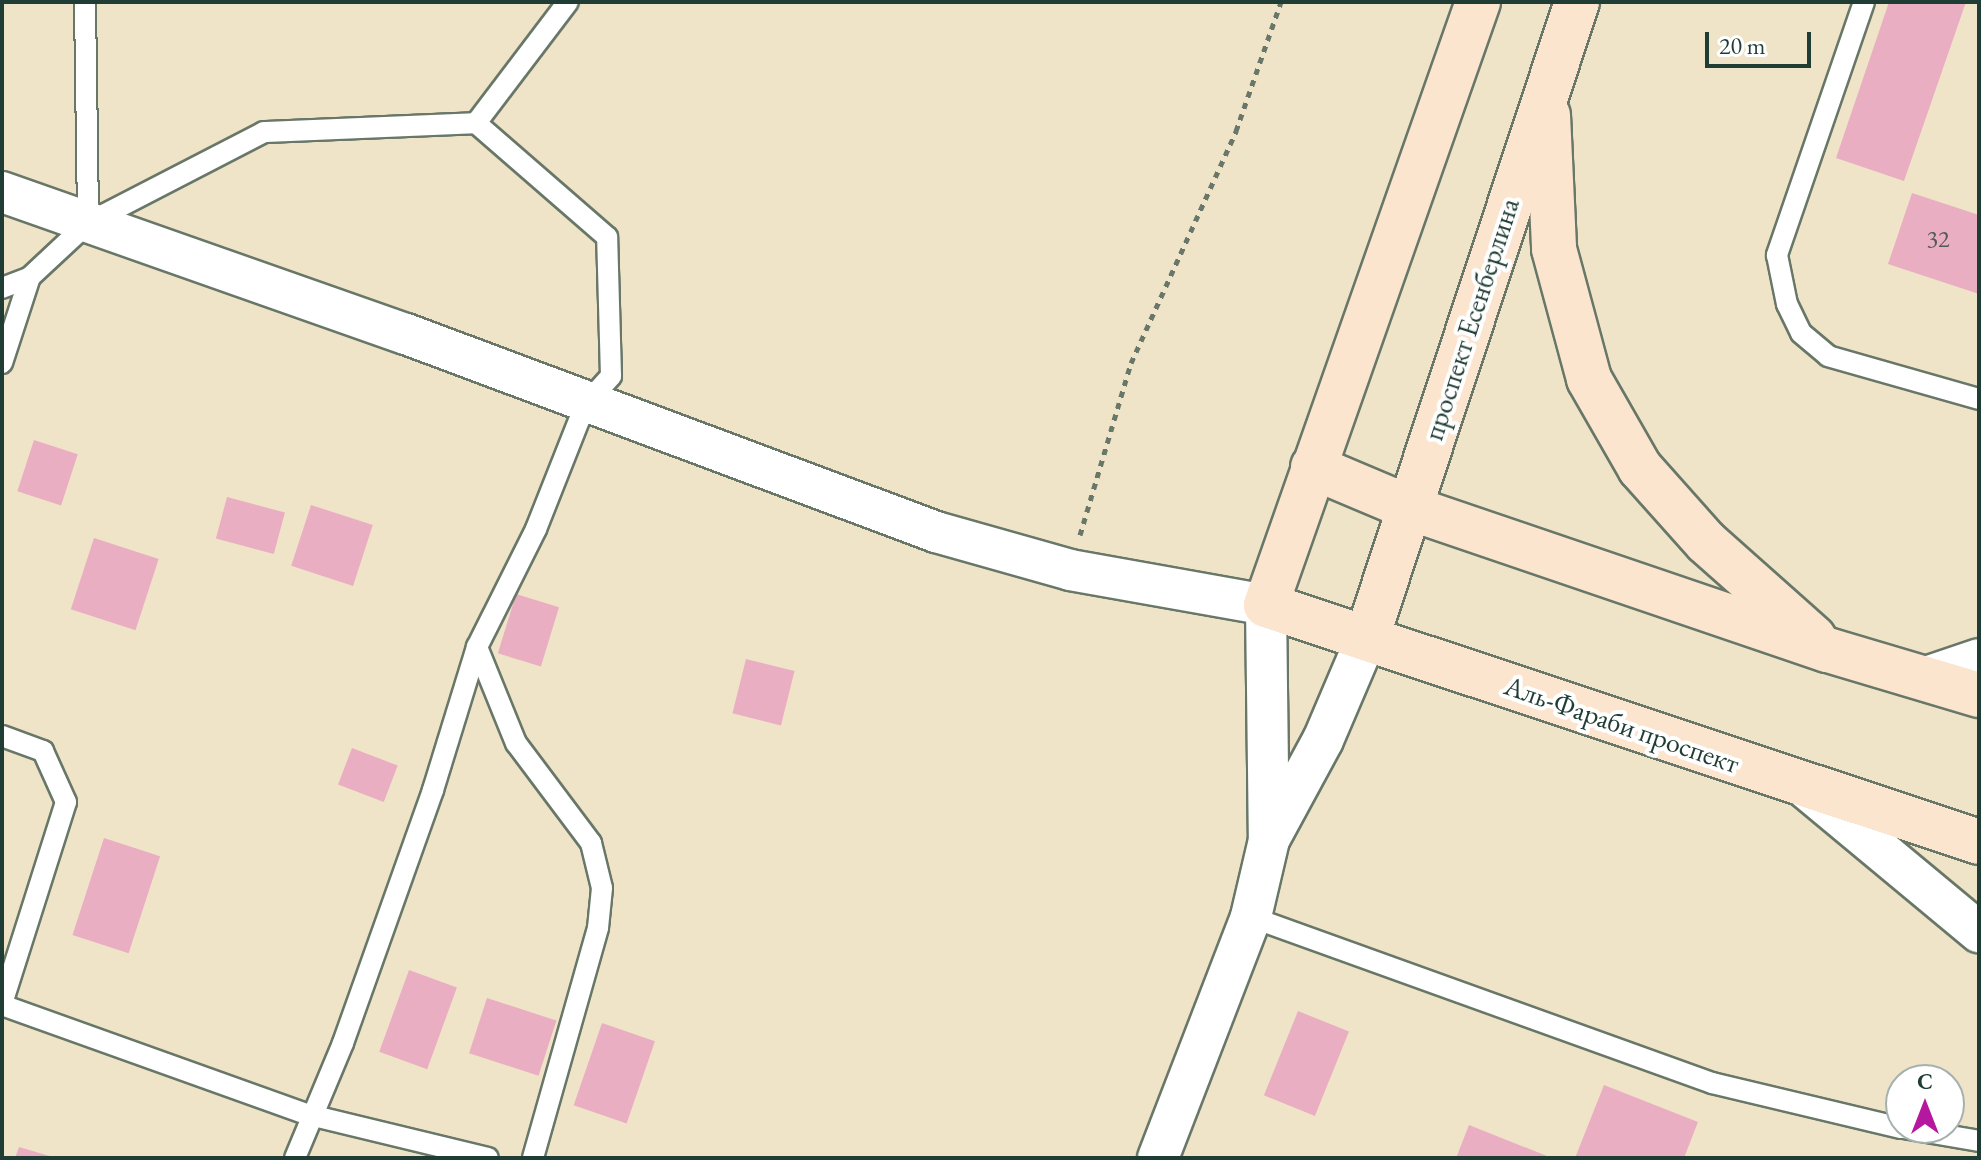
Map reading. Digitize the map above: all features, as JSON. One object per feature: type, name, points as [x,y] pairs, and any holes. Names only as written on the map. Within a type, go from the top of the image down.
[{"type":"street","points":[[1158,1158],[1251,917],[1269,840],[1266,605],[1473,7]]},
{"type":"street","name":"проспект Есенберлина","points":[[1367,637],[1546,87],[1579,8]]},
{"type":"street","points":[[1546,87],[1554,249],[1589,379],[1640,468],[1706,542],[1828,650]]},
{"type":"street","points":[[2,192],[406,334],[585,405],[936,532],[1070,570],[1266,605]]},
{"type":"street","points":[[1313,467],[1410,508],[1828,650],[1979,695]]},
{"type":"street","name":"Аль-Фараби проспект","points":[[1266,605],[1979,842]]},
{"type":"street","points":[[1269,840],[1323,740],[1367,637]]},
{"type":"street","points":[[1923,678],[1979,659]]},
{"type":"street","points":[[1800,783],[1979,932]]},
{"type":"lane","points":[[85,2],[88,223]]},
{"type":"lane","points":[[476,123],[568,2]]},
{"type":"lane","points":[[1864,2],[1777,255],[1787,304],[1801,333],[1828,356],[1979,399]]},
{"type":"lane","points":[[2,288],[30,277],[88,223],[264,132],[476,123],[607,237],[611,376],[585,405],[536,529],[477,647],[406,865],[343,1043],[310,1115],[295,1158]]},
{"type":"lane","points":[[2,363],[30,277]]},
{"type":"lane","points":[[477,647],[516,743],[591,843],[602,888],[598,928],[533,1158]]},
{"type":"lane","points":[[2,736],[43,751],[66,802],[2,1005],[310,1115],[440,1151],[488,1158]]},
{"type":"lane","points":[[1251,917],[1712,1083],[1885,1124]]},
{"type":"path","points":[[1070,570],[1131,363],[1236,131],[1281,2]]},
{"type":"building","points":[[1889,2],[1966,2],[1904,181],[1836,158]]},
{"type":"building","points":[[1912,193],[1979,215],[1979,294],[1888,264]]},
{"type":"building","points":[[34,440],[78,454],[61,506],[17,491]]},
{"type":"building","points":[[227,497],[285,513],[274,554],[216,539]]},
{"type":"building","points":[[311,505],[373,525],[353,586],[291,566]]},
{"type":"building","points":[[94,538],[159,559],[135,630],[71,609]]},
{"type":"building","points":[[516,594],[559,607],[541,666],[498,653]]},
{"type":"building","points":[[746,659],[795,671],[781,725],[732,713]]},
{"type":"building","points":[[352,748],[398,766],[384,802],[338,784]]},
{"type":"building","points":[[104,838],[160,856],[129,953],[72,935]]},
{"type":"building","points":[[409,970],[457,987],[427,1069],[379,1052]]},
{"type":"building","points":[[487,998],[556,1021],[539,1076],[469,1053]]},
{"type":"building","points":[[1298,1011],[1349,1032],[1315,1116],[1264,1095]]},
{"type":"building","points":[[602,1023],[655,1041],[627,1123],[574,1105]]},
{"type":"building","points":[[1604,1085],[1698,1122],[1684,1158],[1575,1158]]},
{"type":"building","points":[[1469,1125],[1552,1158],[1456,1158]]},
{"type":"building","points":[[19,1147],[53,1157],[53,1158],[15,1158]]}]
